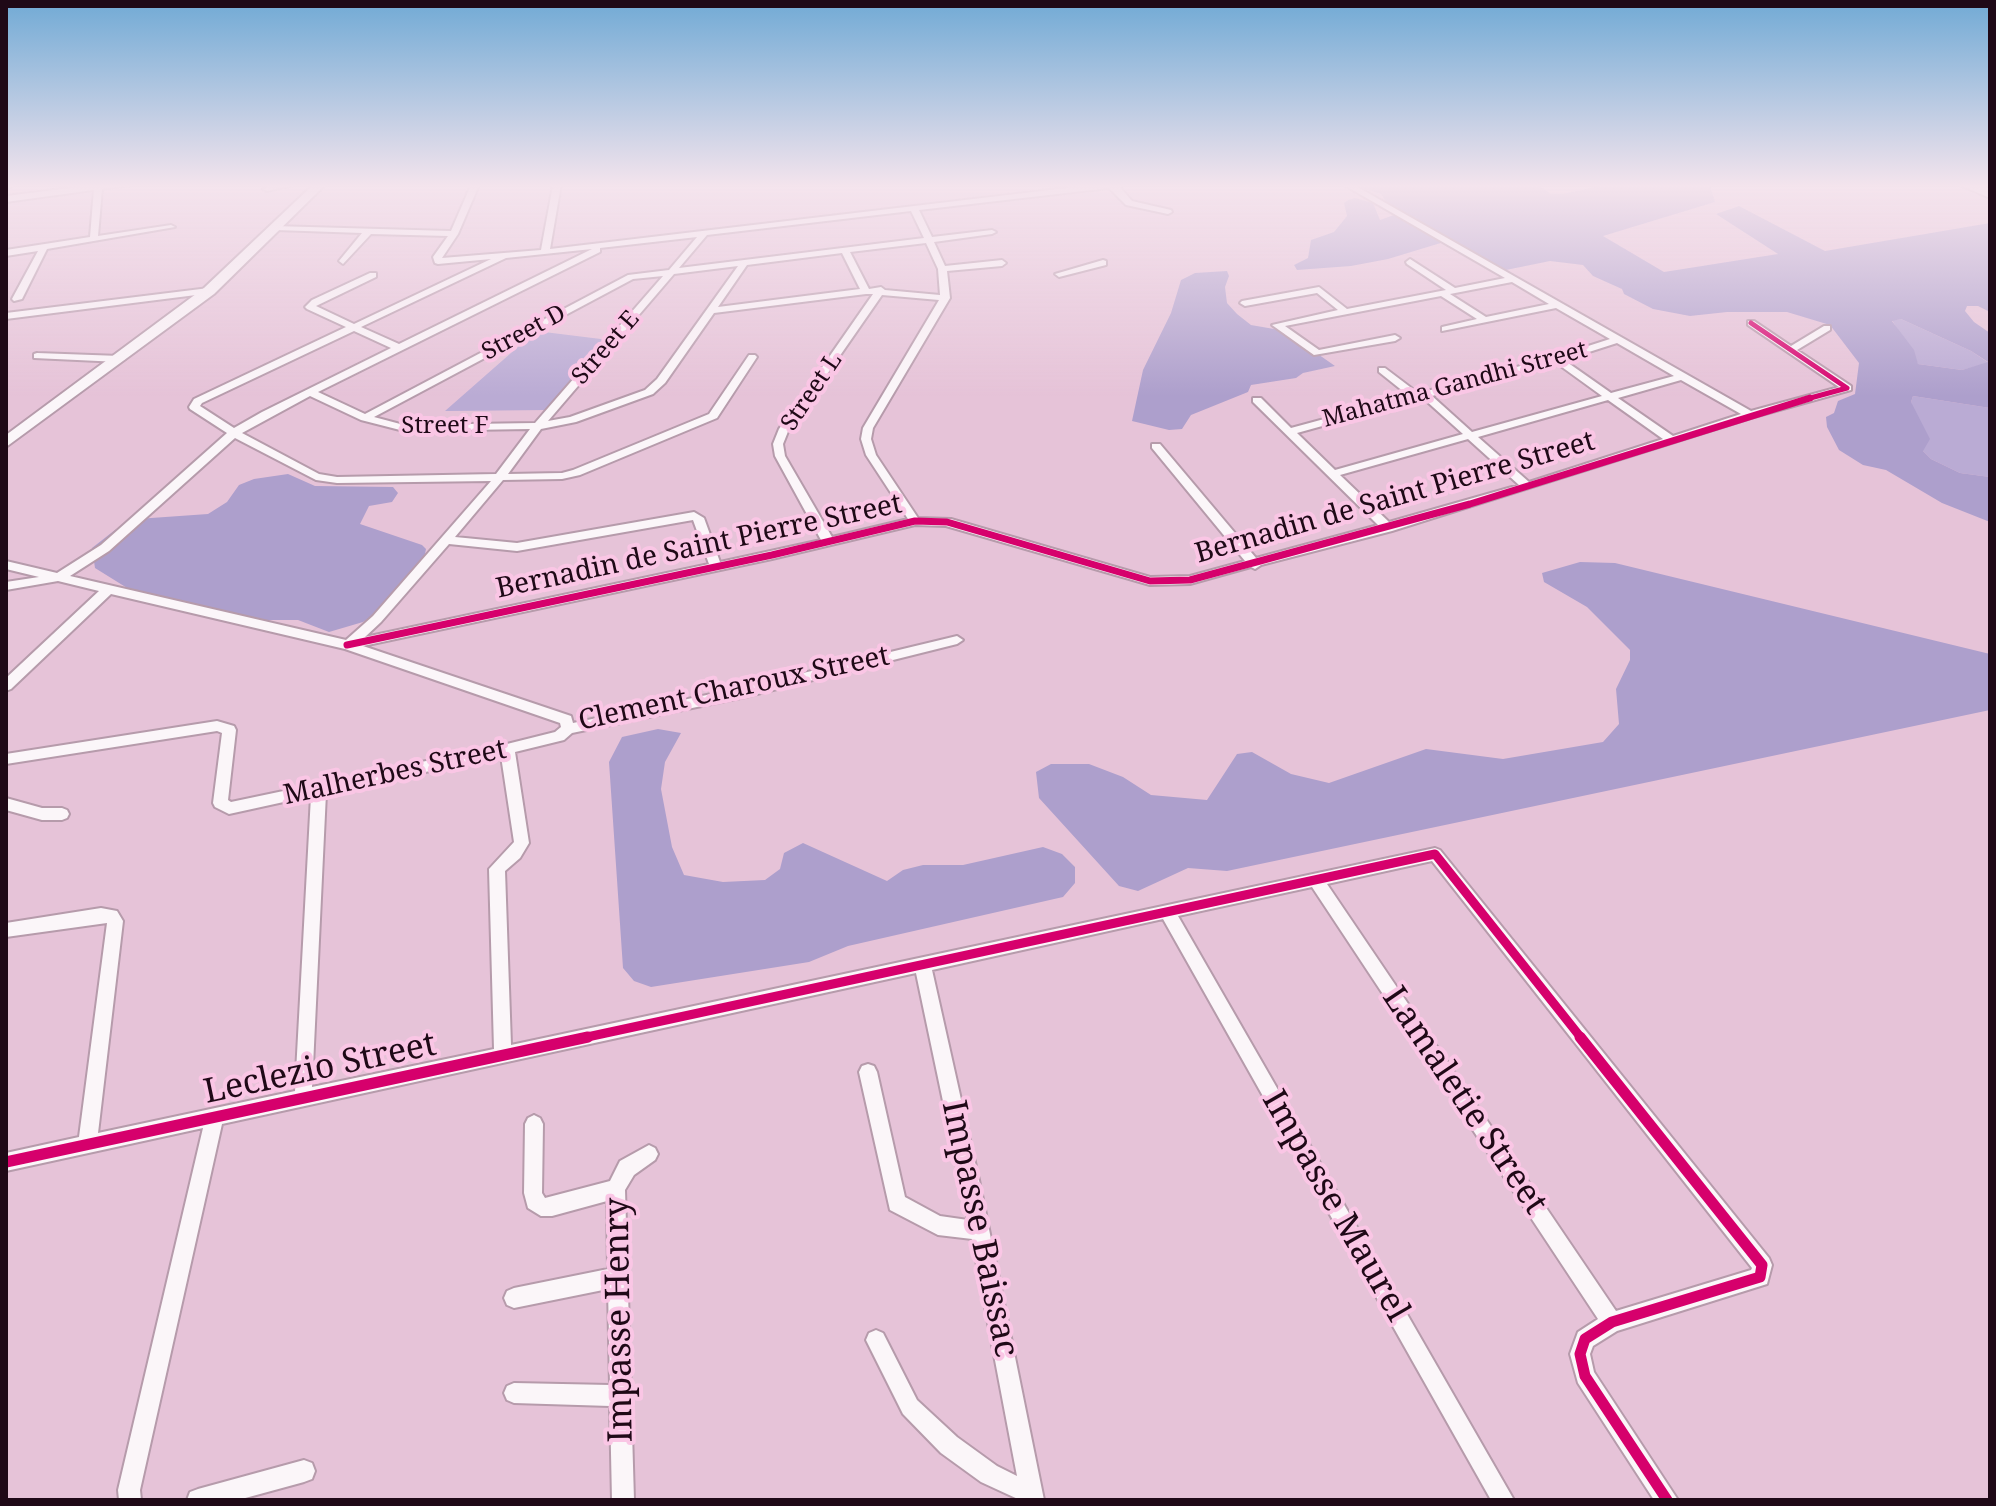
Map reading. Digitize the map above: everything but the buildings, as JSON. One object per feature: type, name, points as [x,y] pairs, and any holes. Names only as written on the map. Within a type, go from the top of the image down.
[{"type":"street","points":[[17,299],[40,255]]},
{"type":"street","points":[[6,442],[209,291],[247,255]]},
{"type":"street","points":[[343,261],[348,255]]},
{"type":"street","points":[[438,255],[438,261],[517,255]]},
{"type":"street","points":[[6,586],[60,577],[105,548],[234,433],[586,255]]},
{"type":"street","name":"Street E","points":[[347,645],[377,619],[446,540],[538,426],[686,255]]},
{"type":"street","name":"Street D","points":[[365,418],[631,277],[793,255]]},
{"type":"street","points":[[847,255],[866,291]]},
{"type":"street","points":[[915,521],[871,455],[866,439],[868,428],[945,298],[942,269],[936,255]]},
{"type":"street","points":[[1468,255],[1750,415]]},
{"type":"street","points":[[502,257],[198,401],[194,407],[234,433],[316,477],[337,480],[499,478],[576,473],[713,416],[752,357]]},
{"type":"street","name":"Street F","points":[[311,393],[365,418],[404,428],[538,426],[572,420],[649,392],[661,381],[746,261]]},
{"type":"street","points":[[1410,262],[1454,291]]},
{"type":"street","points":[[942,269],[1002,263]]},
{"type":"street","points":[[1059,274],[1103,263]]},
{"type":"street","points":[[373,275],[311,305],[401,349]]},
{"type":"street","points":[[1395,338],[1317,353],[1277,325],[1510,280]]},
{"type":"street","points":[[709,311],[881,290],[945,298]]},
{"type":"street","name":"Street L","points":[[828,541],[780,456],[778,444],[784,429],[881,290]]},
{"type":"street","points":[[1245,303],[1319,290],[1346,312]]},
{"type":"street","points":[[6,316],[209,291]]},
{"type":"street","points":[[1442,293],[1485,320]]},
{"type":"street","points":[[1445,329],[1556,305]]},
{"type":"street","points":[[1751,323],[1791,350],[1827,328]]},
{"type":"street","name":"Mahatma Gandhi Street","points":[[1291,431],[1557,359],[1619,339]]},
{"type":"street","name":"Bernadin de Saint Pierre Street","points":[[347,645],[915,521],[947,522],[1150,581],[1190,580],[1388,528],[1750,415],[1847,388],[1791,350]]},
{"type":"street","points":[[37,356],[120,359]]},
{"type":"street","points":[[1557,359],[1671,440]]},
{"type":"street","points":[[1382,370],[1419,394],[1527,486]]},
{"type":"street","points":[[1335,473],[1684,376]]},
{"type":"street","points":[[1257,400],[1388,528]]},
{"type":"street","points":[[1156,446],[1255,565]]},
{"type":"street","points":[[446,540],[517,547],[694,516],[698,518],[716,566]]},
{"type":"street","name":"Clement Charoux Street","points":[[6,565],[347,645],[566,720],[568,729],[745,692],[957,640]]},
{"type":"street","points":[[6,686],[110,588]]},
{"type":"street","name":"Malherbes Street","points":[[6,759],[217,726],[229,730],[220,803],[229,808],[507,749],[559,736],[568,729]]},
{"type":"street","points":[[503,1056],[497,869],[515,854],[522,843],[507,749]]},
{"type":"street","points":[[303,1099],[319,790]]},
{"type":"street","points":[[6,804],[42,814],[62,814]]},
{"type":"street","name":"Leclezio Street","points":[[6,1162],[1435,854],[1762,1265],[1760,1277],[1612,1322]]},
{"type":"street","name":"Lamaletie Street","points":[[1316,880],[1612,1322]]},
{"type":"street","name":"Impasse Maurel","points":[[1167,912],[1503,1500]]},
{"type":"street","points":[[6,930],[101,915],[111,916],[115,921],[87,1145]]},
{"type":"street","name":"Impasse Baissac","points":[[923,966],[980,1231],[1026,1498]]},
{"type":"street","points":[[868,1072],[897,1203],[938,1225],[980,1231]]},
{"type":"street","points":[[130,1500],[132,1475],[214,1118]]},
{"type":"street","points":[[534,1124],[533,1193],[541,1207],[552,1207],[616,1189]]},
{"type":"street","name":"Impasse Henry","points":[[623,1500],[616,1189],[627,1168],[649,1154]]},
{"type":"street","points":[[514,1298],[619,1277]]},
{"type":"street","points":[[1612,1322],[1585,1339],[1580,1354],[1585,1376],[1667,1500]]},
{"type":"street","points":[[876,1340],[910,1407],[949,1445],[1026,1498]]},
{"type":"street","points":[[514,1393],[620,1396]]},
{"type":"street","points":[[198,1500],[304,1471]]},
{"type":"shaded area","points":[[1308,255],[1400,255],[1351,266],[1297,270],[1294,265]]},
{"type":"shaded area","points":[[1473,255],[1636,255],[1664,272],[1770,255],[1990,255],[1990,312],[1978,306],[1967,306],[1965,311],[1990,333],[1990,408],[1913,396],[1911,402],[1930,439],[1923,451],[1931,459],[1960,473],[1990,477],[1990,522],[1942,503],[1886,470],[1863,465],[1839,450],[1827,427],[1826,417],[1834,413],[1838,401],[1855,394],[1859,363],[1830,325],[1787,312],[1727,312],[1690,316],[1653,309],[1624,294],[1622,289],[1593,276],[1583,265],[1550,261],[1506,270]],"holes":[[[1901,319],[1988,362],[1962,370],[1918,364],[1914,350],[1892,321]]]},
{"type":"shaded area","points":[[1227,271],[1227,303],[1237,314],[1251,325],[1297,333],[1305,345],[1335,366],[1303,373],[1296,378],[1251,385],[1248,392],[1191,415],[1182,429],[1169,430],[1132,421],[1143,370],[1171,313],[1181,280],[1195,273]]},
{"type":"shaded area","points":[[1901,319],[1971,351],[1989,363],[1962,370],[1918,364],[1892,320]]},
{"type":"shaded area","points":[[536,331],[609,340],[549,410],[445,411]]},
{"type":"shaded area","points":[[1913,396],[1990,408],[1990,477],[1960,473],[1931,459],[1923,451],[1911,402]]},
{"type":"shaded area","points":[[288,474],[315,486],[393,487],[398,493],[392,502],[369,506],[360,524],[422,545],[426,549],[425,554],[413,574],[378,613],[363,622],[329,632],[298,620],[245,624],[132,591],[95,568],[92,548],[115,530],[137,519],[208,514],[227,502],[239,485],[254,479]]},
{"type":"shaded area","points":[[1580,562],[1615,563],[1990,654],[1990,710],[1227,871],[1188,868],[1138,891],[1119,886],[1039,798],[1036,772],[1051,764],[1089,764],[1123,777],[1151,795],[1207,800],[1237,754],[1252,752],[1291,774],[1329,783],[1426,749],[1503,759],[1603,742],[1619,724],[1616,689],[1630,660],[1630,650],[1587,607],[1544,582],[1542,573]]},
{"type":"shaded area","points":[[658,729],[681,733],[665,762],[661,789],[672,847],[684,875],[723,882],[765,880],[780,869],[784,853],[803,843],[887,881],[903,870],[923,865],[963,865],[1043,847],[1062,854],[1075,867],[1075,883],[1063,897],[848,946],[809,962],[651,987],[634,981],[623,968],[609,762],[622,737]]},
{"type":"cycle path","points":[[347,645],[772,555],[915,521],[947,522],[1150,581],[1190,580],[1470,504],[1750,415],[1847,388],[1751,323]]},
{"type":"cycle path","points":[[6,1162],[1435,854],[1762,1265],[1760,1277],[1612,1322],[1585,1339],[1580,1354],[1585,1376],[1667,1500]]}]
